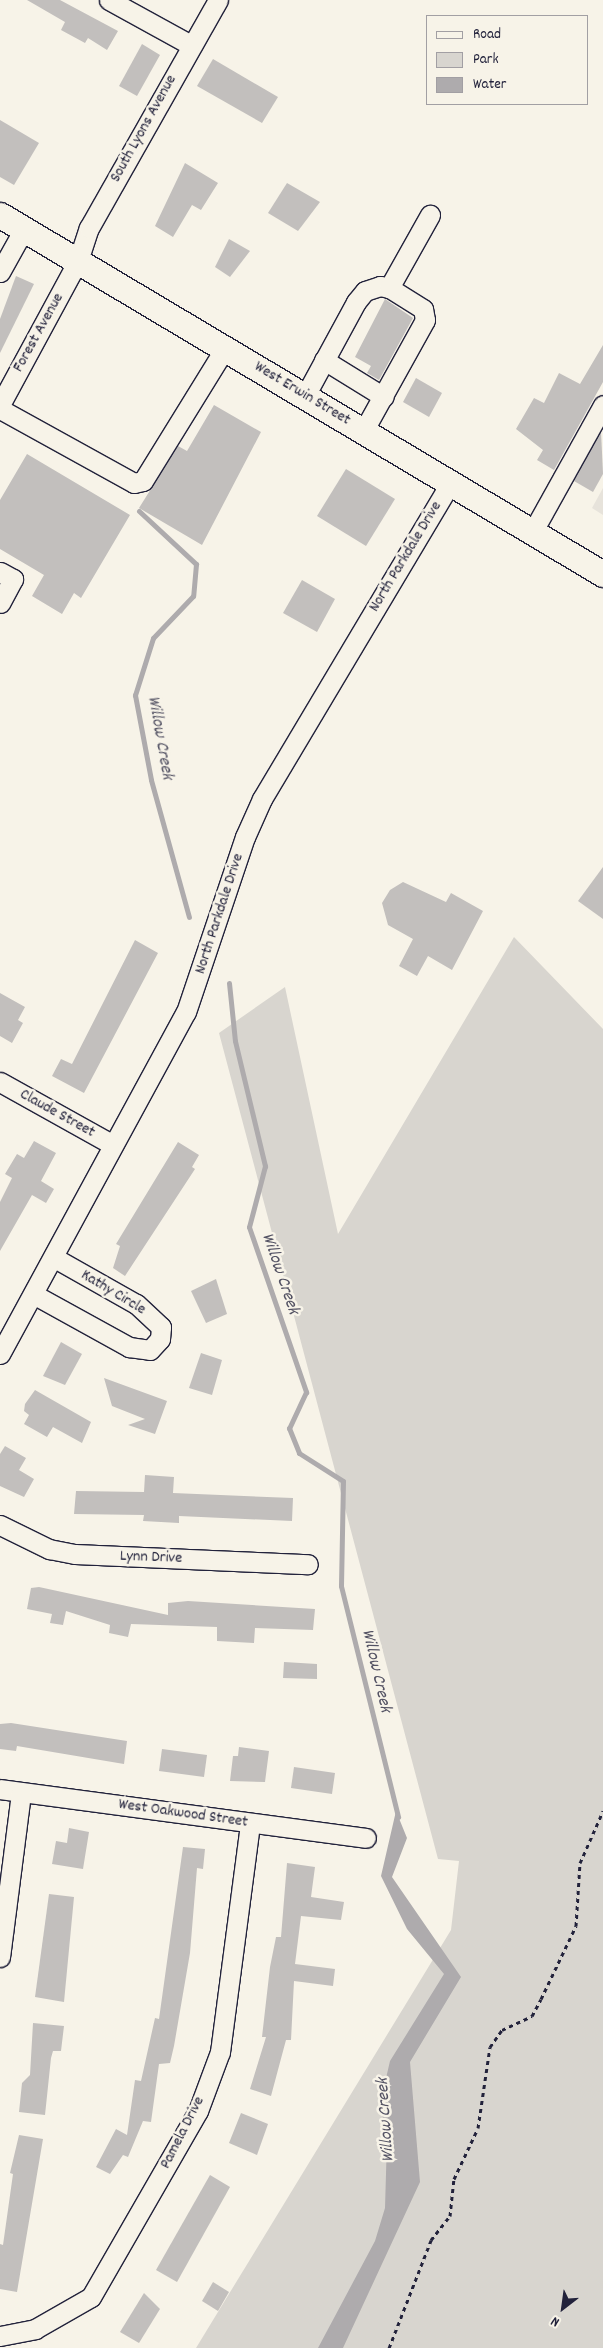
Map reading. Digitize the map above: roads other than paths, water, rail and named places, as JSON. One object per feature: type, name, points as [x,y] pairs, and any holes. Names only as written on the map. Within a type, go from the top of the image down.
[{"type":"main road","name":"West Erwin Street","points":[[0,215],[603,574]]},
{"type":"street","points":[[109,0],[191,45]]},
{"type":"street","name":"South Lyons Avenue","points":[[78,262],[89,228],[218,0]]},
{"type":"street","points":[[389,288],[430,215]]},
{"type":"street","points":[[0,272],[24,229]]},
{"type":"street","name":"Forest Avenue","points":[[0,405],[78,262]]},
{"type":"street","points":[[306,396],[324,360],[365,292],[380,286],[389,288],[424,309],[425,320],[364,430]]},
{"type":"street","points":[[0,410],[134,483],[143,481],[225,348]]},
{"type":"street","points":[[324,360],[384,397]]},
{"type":"street","points":[[603,405],[540,535],[603,560]]},
{"type":"street","name":"North Parkdale Drive","points":[[0,1354],[186,1012],[262,799],[451,482]]},
{"type":"street","points":[[0,572],[13,579],[0,603]]},
{"type":"street","name":"Claude Street","points":[[0,1082],[113,1145]]},
{"type":"street","name":"Kathy Circle","points":[[33,1294],[129,1347],[150,1350],[160,1339],[161,1327],[136,1304],[52,1257]]},
{"type":"street","name":"Lynn Drive","points":[[0,1525],[49,1549],[75,1554],[308,1564]]},
{"type":"street","name":"West Oakwood Street","points":[[0,1789],[250,1824],[366,1838]]},
{"type":"street","points":[[0,1957],[21,1792]]},
{"type":"street","name":"Pamela Drive","points":[[0,2336],[35,2330],[91,2297],[198,2111],[220,2052],[250,1824]]},
{"type":"water","points":[[396,1811],[407,1838],[392,1877],[461,1977],[410,2062],[420,2182],[343,2348],[318,2348],[375,2241],[385,2208],[387,2139],[380,2104],[390,2061],[444,1974],[407,1929],[381,1876]]},
{"type":"waterway","name":"Willow Creek","points":[[139,511],[196,564],[193,596],[153,638],[135,695],[151,780],[189,917]]},
{"type":"waterway","name":"Willow Creek","points":[[229,983],[235,1041],[265,1166],[249,1227],[306,1392],[289,1428],[299,1453],[343,1481],[341,1586],[398,1817]]}]
